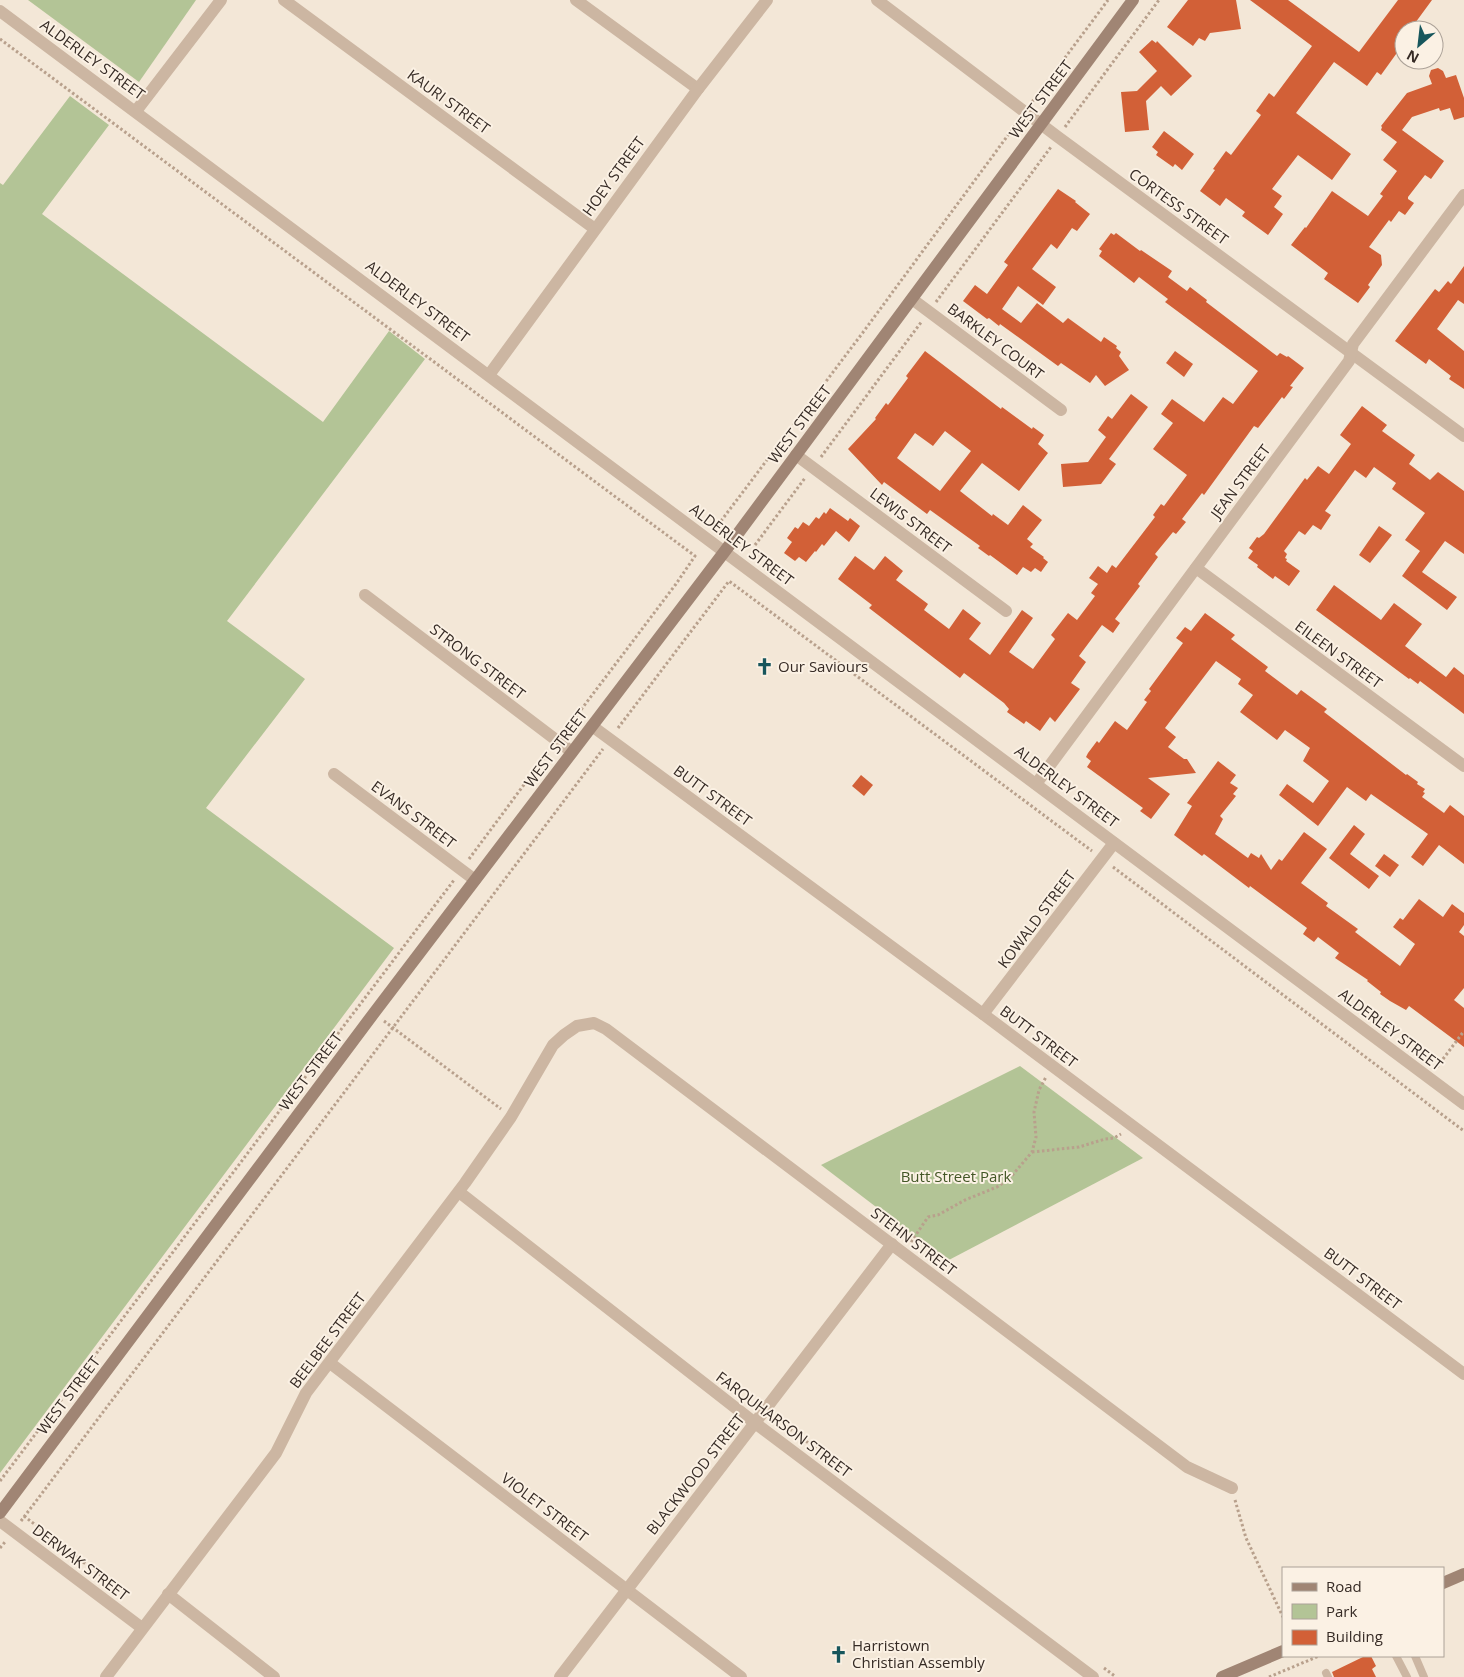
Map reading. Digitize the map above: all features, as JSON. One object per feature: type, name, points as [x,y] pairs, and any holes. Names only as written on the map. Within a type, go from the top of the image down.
[{"type":"main road","name":"WEST STREET","points":[[0,1513],[374,1013],[725,551],[1133,0]]},
{"type":"main road","points":[[1444,1583],[1464,1574]]},
{"type":"main road","points":[[1222,1677],[1282,1651]]},
{"type":"street","points":[[136,111],[220,0]]},
{"type":"street","name":"KAURI STREET","points":[[284,0],[595,229]]},
{"type":"street","points":[[576,0],[698,89]]},
{"type":"street","name":"HOEY STREET","points":[[489,375],[698,89],[767,0]]},
{"type":"street","name":"CORTESS STREET","points":[[877,0],[1058,137],[1464,436]]},
{"type":"street","name":"ALDERLEY STREET","points":[[0,11],[1464,1104]]},
{"type":"street","name":"JEAN STREET","points":[[1036,784],[1349,361],[1353,344],[1464,195]]},
{"type":"street","name":"BARKLEY COURT","points":[[912,299],[1061,410]]},
{"type":"street","name":"LEWIS STREET","points":[[796,455],[1006,611]]},
{"type":"street","name":"EILEEN STREET","points":[[1196,568],[1464,766]]},
{"type":"street","name":"STRONG STREET","points":[[365,595],[572,752]]},
{"type":"street","name":"BUTT STREET","points":[[592,726],[983,1014],[1464,1374]]},
{"type":"street","name":"EVANS STREET","points":[[334,774],[475,880]]},
{"type":"street","name":"KOWALD STREET","points":[[983,1014],[1114,843]]},
{"type":"street","name":"STEHN STREET","points":[[577,1026],[594,1023],[606,1029],[1187,1467],[1232,1488]]},
{"type":"street","name":"BEELBEE STREET","points":[[106,1677],[276,1452],[306,1393],[459,1192],[511,1118],[553,1045],[564,1034],[577,1026]]},
{"type":"street","name":"FARQUHARSON STREET","points":[[459,1192],[755,1423],[1093,1677]]},
{"type":"street","name":"BLACKWOOD STREET","points":[[560,1677],[892,1244]]},
{"type":"street","name":"VIOLET STREET","points":[[330,1363],[741,1677]]},
{"type":"street","name":"DERWAK STREET","points":[[0,1522],[142,1628]]},
{"type":"street","points":[[168,1594],[274,1677]]},
{"type":"lane","points":[[1397,1657],[1407,1677]]},
{"type":"lane","points":[[1415,1657],[1424,1677]]},
{"type":"path","points":[[721,521],[1108,0]]},
{"type":"path","points":[[755,545],[1159,0]]},
{"type":"path","points":[[0,39],[695,556],[676,584],[0,1481]]},
{"type":"path","points":[[0,1548],[729,581],[1464,1130]]},
{"type":"path","points":[[374,1013],[511,1118]]},
{"type":"path","points":[[1429,1078],[1464,1031]]},
{"type":"path","points":[[903,1252],[928,1217],[938,1215],[965,1200],[997,1187],[1010,1178],[1032,1152],[1036,1137],[1034,1112],[1038,1090],[1053,1067]]},
{"type":"path","points":[[1032,1152],[1079,1147],[1114,1138],[1122,1133],[1129,1124]]},
{"type":"path","points":[[1232,1488],[1246,1538],[1282,1615]]},
{"type":"path","points":[[24,1516],[101,1576]]},
{"type":"path","points":[[1268,1677],[1317,1657]]},
{"type":"green space","points":[[28,0],[196,0],[139,82]]},
{"type":"green space","points":[[70,96],[109,125],[42,214],[323,422],[389,331],[425,359],[227,621],[305,679],[206,808],[394,948],[0,1473],[0,183],[3,185]]},
{"type":"green space","name":"Butt Street Park","points":[[1020,1066],[1143,1158],[947,1261],[821,1165]]},
{"type":"building","points":[[1188,0],[1236,0],[1241,29],[1210,33],[1205,41],[1199,38],[1193,46],[1167,27]]},
{"type":"building","points":[[1250,0],[1288,0],[1359,52],[1398,0],[1432,0],[1417,20],[1394,20],[1394,57],[1381,75],[1377,72],[1367,86],[1334,62],[1296,113],[1351,154],[1332,180],[1298,155],[1272,189],[1282,196],[1274,207],[1283,214],[1268,235],[1242,216],[1245,212],[1226,198],[1220,206],[1200,191],[1226,151],[1231,155],[1261,115],[1256,111],[1269,93],[1274,97],[1312,46]]},
{"type":"building","points":[[1152,40],[1156,43],[1157,41],[1192,76],[1171,96],[1161,86],[1146,101],[1149,130],[1125,132],[1121,92],[1137,91],[1157,71],[1139,52]]},
{"type":"building","points":[[1431,70],[1441,70],[1446,78],[1456,75],[1464,98],[1464,117],[1454,120],[1450,108],[1440,111],[1439,108],[1412,117],[1402,130],[1444,161],[1431,179],[1425,175],[1408,197],[1414,203],[1405,215],[1399,211],[1391,222],[1389,220],[1369,247],[1381,255],[1382,265],[1368,285],[1370,287],[1358,303],[1324,279],[1328,273],[1291,245],[1306,228],[1332,191],[1368,216],[1383,196],[1380,194],[1397,171],[1383,160],[1397,142],[1381,130],[1381,126],[1407,93],[1432,84],[1429,76]]},
{"type":"building","points":[[1164,131],[1194,154],[1182,170],[1175,164],[1173,167],[1156,155],[1158,152],[1152,147]]},
{"type":"building","points":[[1058,189],[1076,201],[1090,214],[1077,231],[1072,228],[1057,249],[1051,244],[1032,269],[1056,287],[1043,305],[1018,286],[1002,309],[1021,323],[1037,303],[1063,323],[1068,318],[1101,342],[1104,337],[1117,346],[1116,348],[1121,352],[1119,356],[1129,370],[1105,386],[1096,375],[1090,383],[1061,363],[1058,366],[1000,324],[999,326],[989,318],[987,319],[963,301],[975,285],[987,294],[1008,265],[1004,262]]},
{"type":"building","points":[[1111,233],[1114,235],[1116,233],[1172,271],[1168,277],[1187,291],[1190,287],[1207,300],[1206,302],[1277,356],[1280,353],[1288,356],[1304,368],[1290,386],[1293,387],[1284,399],[1282,397],[1258,428],[1254,426],[1204,495],[1202,493],[1182,519],[1186,522],[1176,534],[1173,532],[1155,554],[1158,557],[1138,584],[1140,586],[1115,619],[1120,623],[1113,633],[1102,625],[1079,656],[1086,662],[1071,683],[1080,689],[1055,722],[1050,717],[1040,731],[1026,721],[1024,724],[1007,712],[1009,709],[1004,703],[964,673],[960,678],[869,608],[872,605],[838,579],[855,556],[874,570],[885,556],[903,571],[896,580],[928,604],[924,610],[949,629],[963,609],[981,623],[969,639],[990,655],[1022,610],[1033,618],[1009,652],[1033,669],[1055,639],[1051,635],[1068,613],[1077,620],[1095,596],[1091,593],[1098,584],[1089,578],[1098,566],[1107,573],[1112,565],[1116,568],[1155,517],[1153,515],[1161,504],[1164,506],[1187,475],[1153,449],[1173,423],[1161,414],[1172,399],[1204,422],[1223,397],[1233,404],[1258,371],[1165,302],[1168,299],[1139,277],[1134,283],[1099,256],[1102,251],[1099,249]]},
{"type":"building","points":[[1464,266],[1464,304],[1458,300],[1437,329],[1464,351],[1464,389],[1449,379],[1451,376],[1429,359],[1426,364],[1395,341],[1435,289],[1439,292],[1448,281],[1451,284]]},
{"type":"building","points":[[925,351],[1001,409],[1002,407],[1032,429],[1033,427],[1044,435],[1038,444],[1048,453],[1019,491],[982,463],[960,491],[992,516],[993,514],[1008,525],[1023,505],[1042,520],[1027,539],[1033,544],[1030,547],[1048,562],[1041,572],[1035,568],[1031,572],[1023,567],[1017,575],[978,548],[980,546],[930,510],[927,514],[884,482],[882,485],[848,449],[876,419],[886,403],[888,405],[908,378],[906,376]],"holes":[[[945,431],[971,451],[940,491],[897,458],[915,433],[933,446]]]},
{"type":"building","points":[[1175,351],[1193,364],[1184,377],[1166,363]]},
{"type":"building","points":[[1131,394],[1148,407],[1109,459],[1116,464],[1101,484],[1063,487],[1061,464],[1088,462],[1106,437],[1098,430],[1108,416],[1112,419]]},
{"type":"building","points":[[1362,406],[1387,425],[1382,431],[1415,455],[1409,464],[1430,480],[1438,472],[1464,491],[1464,554],[1445,541],[1422,572],[1457,597],[1447,610],[1402,576],[1420,551],[1405,540],[1425,513],[1392,489],[1396,483],[1374,467],[1366,478],[1355,470],[1325,511],[1331,515],[1321,530],[1313,525],[1305,535],[1299,531],[1284,551],[1287,554],[1286,561],[1300,571],[1289,586],[1275,576],[1273,579],[1248,558],[1253,551],[1249,548],[1257,537],[1259,538],[1264,534],[1305,478],[1307,480],[1318,466],[1329,474],[1351,444],[1340,435]]},
{"type":"building","points":[[830,508],[848,521],[850,518],[860,526],[849,542],[836,531],[824,546],[822,544],[806,562],[799,557],[795,561],[784,553],[792,542],[787,538],[795,527],[798,529],[803,522],[809,526],[816,517],[819,519]]},
{"type":"building","points":[[1379,526],[1392,535],[1370,563],[1359,555]]},
{"type":"building","points":[[1334,585],[1381,620],[1394,603],[1422,624],[1405,646],[1446,677],[1454,667],[1464,675],[1464,714],[1420,681],[1418,684],[1409,679],[1316,610]]},
{"type":"building","points":[[1205,613],[1235,635],[1231,639],[1268,667],[1265,671],[1297,695],[1301,690],[1327,709],[1324,712],[1406,775],[1418,782],[1417,784],[1425,789],[1422,797],[1444,813],[1450,805],[1464,816],[1464,864],[1439,845],[1423,866],[1411,857],[1428,834],[1371,794],[1366,801],[1347,787],[1318,826],[1279,795],[1287,784],[1313,803],[1329,781],[1303,761],[1310,748],[1285,730],[1277,740],[1240,712],[1253,695],[1238,684],[1241,679],[1216,661],[1165,728],[1176,737],[1168,747],[1184,759],[1187,759],[1196,773],[1148,778],[1170,794],[1151,819],[1140,811],[1143,808],[1087,767],[1091,761],[1086,757],[1088,753],[1097,741],[1099,743],[1115,721],[1127,730],[1147,702],[1144,700],[1151,691],[1149,689],[1183,643],[1176,638],[1185,627],[1191,631]]},
{"type":"building","points":[[1218,761],[1236,775],[1230,783],[1238,788],[1233,794],[1236,796],[1220,816],[1223,819],[1215,834],[1248,858],[1251,853],[1259,858],[1261,854],[1271,870],[1279,859],[1282,861],[1304,832],[1327,849],[1301,883],[1328,903],[1326,906],[1358,929],[1355,932],[1400,966],[1415,944],[1393,927],[1400,918],[1403,920],[1419,899],[1443,917],[1452,904],[1464,913],[1464,925],[1459,932],[1464,936],[1464,988],[1454,1000],[1464,1008],[1464,1047],[1409,1006],[1406,1010],[1380,994],[1381,992],[1368,980],[1335,958],[1339,953],[1318,937],[1314,942],[1303,934],[1307,928],[1250,886],[1249,888],[1204,854],[1202,856],[1174,835],[1192,806],[1187,803]]},
{"type":"building","points":[[861,775],[873,785],[864,796],[852,786]]},
{"type":"building","points":[[1354,825],[1365,834],[1350,854],[1379,876],[1369,889],[1329,858]]},
{"type":"building","points":[[1384,854],[1399,865],[1390,877],[1375,866]]},
{"type":"building","points":[[1363,1657],[1372,1657],[1376,1666],[1372,1669],[1376,1677],[1334,1677],[1332,1672]]},
{"type":"place","name":"Our Saviours","points":[[764,666]]},
{"type":"place","name":"Harristown Christian Assembly","points":[[838,1654]]}]
